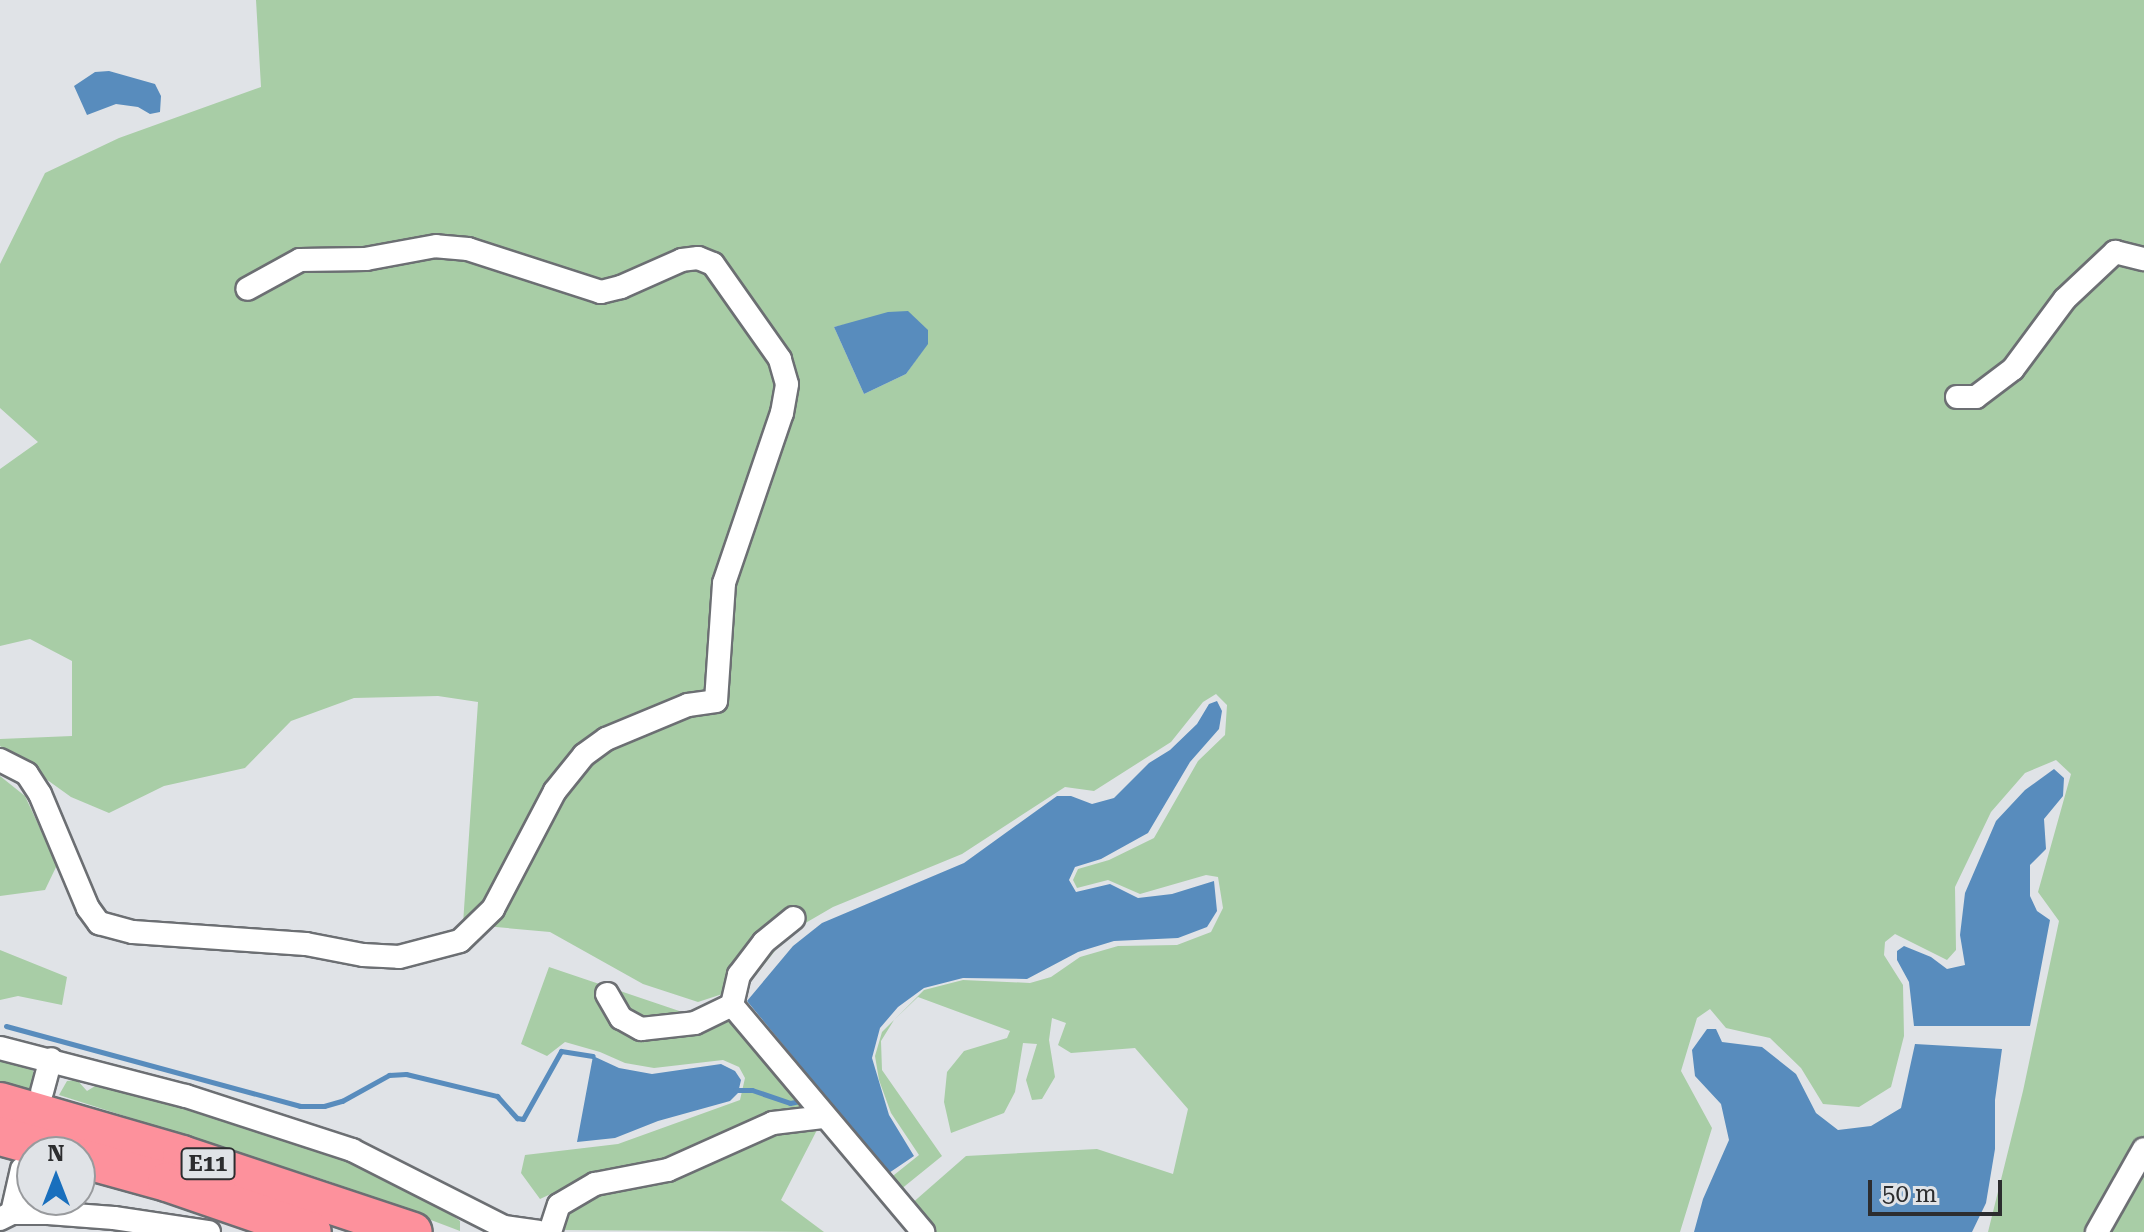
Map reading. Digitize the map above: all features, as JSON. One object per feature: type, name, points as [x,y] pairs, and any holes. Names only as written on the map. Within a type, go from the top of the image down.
[{"type":"highway","name":"E11","points":[[0,1102],[182,1155],[413,1232]]},
{"type":"highway","name":"E11","points":[[96,1162],[167,1182],[312,1232]]},
{"type":"street","points":[[0,760],[27,774],[40,794],[88,908],[99,923],[133,932],[306,944],[363,955],[399,957],[460,941],[493,909],[555,791],[584,755],[606,739],[688,705],[716,701],[724,583],[782,413],[787,384],[780,359],[713,264],[698,258],[682,260],[621,287],[601,292],[468,249],[436,246],[366,259],[300,260],[247,289]]},
{"type":"street","points":[[1957,397],[1976,397],[2013,369],[2065,299],[2115,252],[2144,259]]},
{"type":"street","points":[[732,1005],[739,975],[764,942],[794,918]]},
{"type":"street","points":[[607,994],[621,1018],[641,1029],[695,1023],[732,1005]]},
{"type":"street","points":[[732,1005],[923,1232]]},
{"type":"street","points":[[0,1048],[186,1096],[352,1150],[504,1227],[538,1232]]},
{"type":"street","points":[[42,1092],[51,1059]]},
{"type":"street","points":[[550,1232],[559,1205],[595,1184],[668,1170],[814,1104]]},
{"type":"street","points":[[2097,1232],[2144,1149]]},
{"type":"street","points":[[16,1187],[6,1216],[114,1218],[153,1228],[209,1232]]},
{"type":"green space","points":[[256,0],[2144,0],[2144,1232],[1988,1232],[2023,1091],[2059,921],[2038,892],[2071,774],[2056,760],[2025,773],[1991,812],[1955,887],[1956,950],[1947,960],[1895,934],[1885,942],[1884,955],[1903,985],[1904,1036],[1891,1087],[1859,1107],[1823,1104],[1801,1068],[1770,1038],[1726,1028],[1710,1009],[1697,1018],[1681,1071],[1712,1128],[1680,1232],[935,1232],[910,1205],[966,1156],[1097,1149],[1173,1174],[1188,1109],[1135,1048],[1071,1053],[1058,1045],[1066,1023],[1052,1018],[1049,1040],[1055,1077],[1042,1099],[1032,1100],[1026,1080],[1037,1044],[1023,1043],[1015,1092],[1004,1113],[951,1133],[944,1102],[947,1072],[964,1051],[1007,1038],[1010,1031],[918,997],[894,1020],[924,990],[963,980],[1030,983],[1051,977],[1080,957],[1118,946],[1177,945],[1211,932],[1223,908],[1218,877],[1206,875],[1140,894],[1108,880],[1077,888],[1073,880],[1078,869],[1109,860],[1154,838],[1198,761],[1225,735],[1227,705],[1216,694],[1203,702],[1171,742],[1094,791],[1065,787],[962,854],[833,907],[790,932],[747,986],[698,1002],[643,984],[550,932],[463,924],[478,702],[438,696],[354,698],[291,721],[245,768],[164,786],[109,813],[71,797],[0,746],[0,739],[72,736],[72,661],[30,639],[0,646],[0,469],[38,442],[0,408],[0,264],[45,173],[119,138],[261,87]],"holes":[[[856,322],[927,344],[906,374],[864,394],[834,327]]]},
{"type":"green space","points":[[0,776],[25,796],[57,865],[45,890],[0,896]]},
{"type":"green space","points":[[0,950],[67,977],[62,1005],[18,996],[0,1000]]},
{"type":"green space","points":[[549,967],[703,1019],[730,1014],[809,1112],[672,1162],[596,1173],[540,1199],[521,1173],[525,1155],[618,1144],[740,1100],[745,1078],[739,1067],[723,1060],[654,1068],[625,1063],[565,1042],[547,1056],[521,1044]]},
{"type":"green space","points":[[894,1020],[881,1041],[882,1070],[942,1156],[900,1190],[889,1179],[919,1155],[891,1113],[879,1080],[875,1056],[882,1032]]},
{"type":"green space","points":[[0,1055],[28,1061],[34,1073],[31,1089],[0,1082]]},
{"type":"green space","points":[[77,1080],[87,1091],[100,1083],[197,1109],[357,1163],[434,1203],[460,1221],[460,1231],[328,1181],[59,1095],[67,1081]]},
{"type":"green space","points":[[818,1128],[781,1200],[824,1232],[560,1230],[566,1210],[577,1204],[631,1183],[674,1179],[780,1132]]},
{"type":"water","points":[[109,71],[155,84],[161,96],[160,112],[150,114],[138,107],[116,104],[87,115],[74,86],[95,72]]},
{"type":"water","points":[[908,311],[928,330],[928,344],[906,374],[864,394],[834,327],[888,312]]},
{"type":"water","points":[[1217,701],[1222,711],[1219,729],[1190,762],[1148,833],[1101,859],[1075,867],[1069,880],[1076,892],[1110,884],[1138,898],[1172,894],[1214,881],[1217,911],[1207,927],[1178,938],[1114,941],[1078,952],[1027,979],[963,978],[924,988],[898,1007],[880,1028],[872,1058],[889,1115],[914,1156],[886,1175],[847,1131],[846,1121],[747,1001],[793,946],[822,923],[964,863],[1057,796],[1071,796],[1092,804],[1114,798],[1149,763],[1170,750],[1197,724],[1209,704]]},
{"type":"water","points":[[2054,769],[2064,778],[2063,796],[2044,819],[2046,849],[2030,865],[2030,896],[2037,911],[2050,920],[2030,1026],[1914,1026],[1909,982],[1897,960],[1897,951],[1904,946],[1931,957],[1947,969],[1965,965],[1960,935],[1965,893],[1996,821],[2025,790]]},
{"type":"water","points":[[1707,1029],[1716,1029],[1722,1042],[1762,1047],[1796,1074],[1816,1113],[1838,1130],[1871,1126],[1901,1108],[1915,1044],[2002,1049],[1995,1100],[1995,1149],[1986,1203],[1972,1232],[1694,1232],[1703,1199],[1729,1140],[1721,1104],[1695,1076],[1692,1050]]},
{"type":"water","points":[[593,1056],[619,1068],[652,1074],[721,1064],[735,1071],[741,1080],[738,1093],[730,1101],[658,1121],[615,1138],[577,1142]]},
{"type":"waterway","points":[[6,1026],[300,1106],[324,1106],[342,1101],[389,1075],[406,1074],[497,1096],[517,1118],[523,1119],[561,1051],[593,1056]]},
{"type":"waterway","points":[[735,1090],[752,1090],[790,1103],[805,1100]]}]
